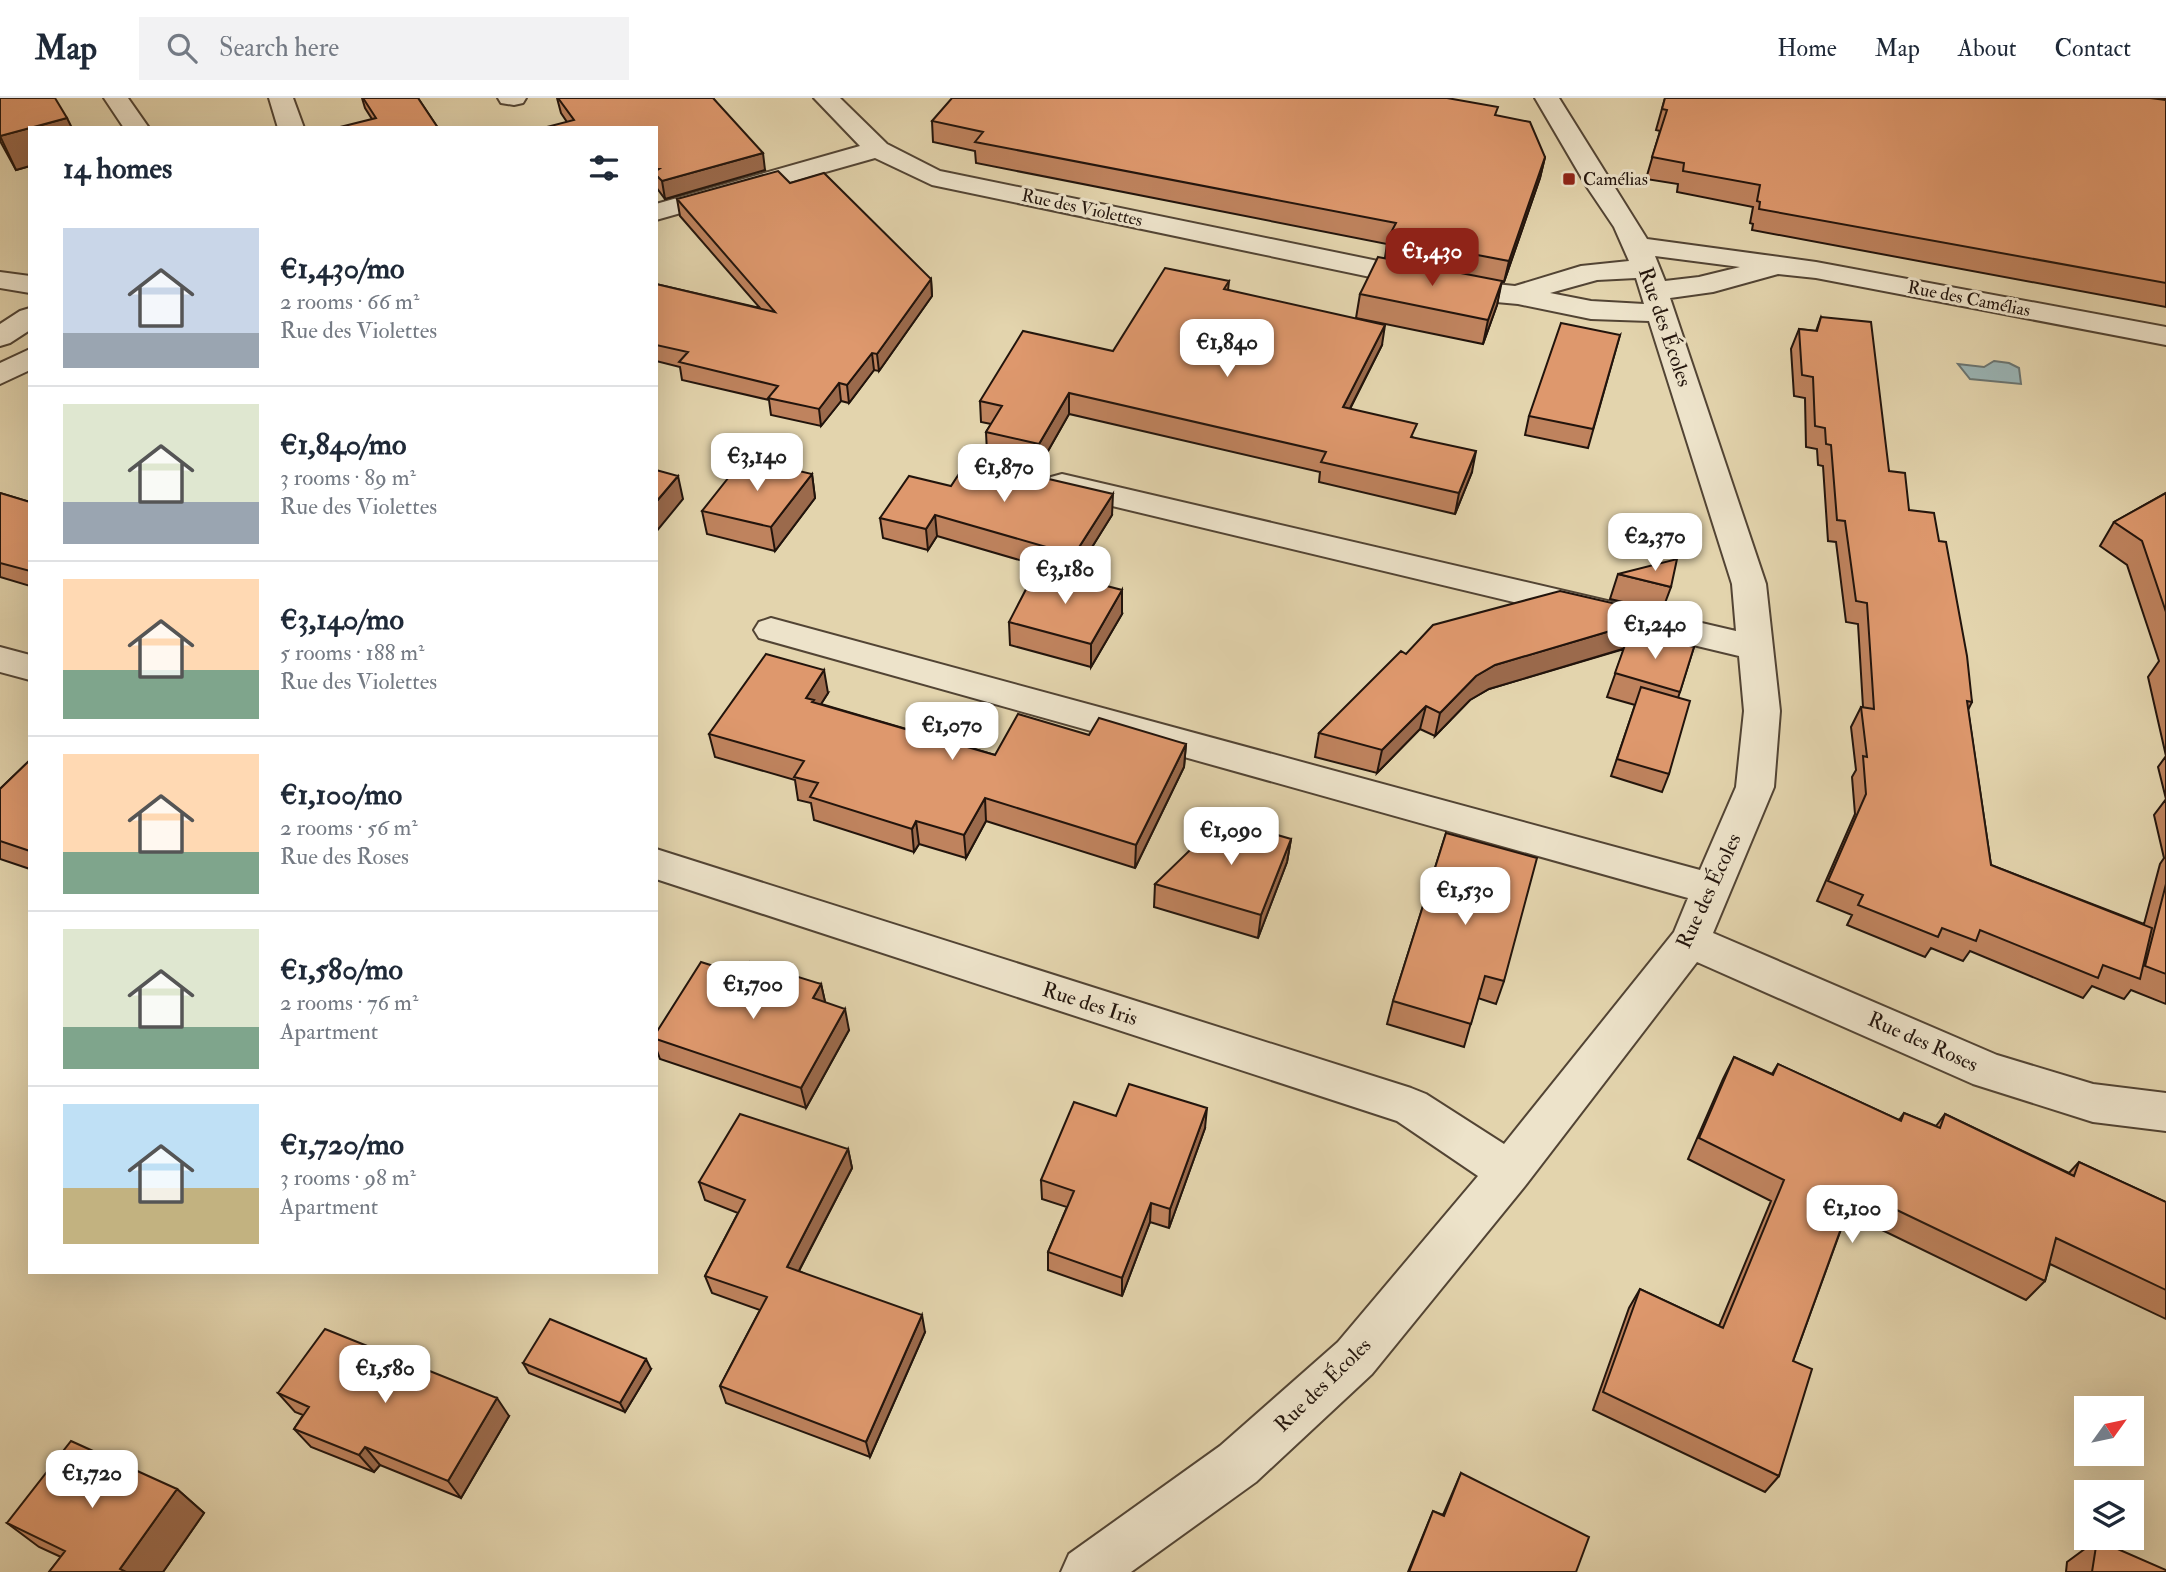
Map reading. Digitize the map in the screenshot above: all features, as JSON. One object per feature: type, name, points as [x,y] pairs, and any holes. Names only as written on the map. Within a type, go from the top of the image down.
[{"type":"street","points":[[116,98],[136,126]]},
{"type":"street","points":[[281,98],[290,126]]},
{"type":"street","name":"Rue des Violettes","points":[[826,98],[878,149],[932,177],[1485,292],[1518,295],[1591,310],[1650,280]]},
{"type":"street","name":"Rue des Écoles","points":[[1087,1572],[1238,1464],[1355,1358],[1509,1172],[1690,941],[1755,787],[1762,711],[1758,648],[1749,584],[1650,280],[1628,227],[1600,187],[1547,98]]},
{"type":"street","points":[[658,211],[878,149]]},
{"type":"street","name":"Rue des Camélias","points":[[1650,280],[1711,252],[1770,267],[1816,270],[2166,336]]},
{"type":"street","name":"Rue des Camélias","points":[[1650,280],[1703,287],[1770,267]]},
{"type":"street","name":"Rue des Violettes","points":[[1518,295],[1591,271],[1617,268],[1650,280]]},
{"type":"street","points":[[0,280],[28,285]]},
{"type":"street","points":[[0,337],[28,318]]},
{"type":"street","points":[[0,375],[28,359]]},
{"type":"street","points":[[1026,475],[1758,648]]},
{"type":"street","points":[[771,630],[1712,889]]},
{"type":"street","points":[[0,659],[28,667]]},
{"type":"street","name":"Rue des Iris","points":[[658,865],[1411,1107],[1509,1172]]},
{"type":"street","name":"Rue des Roses","points":[[1690,941],[1988,1071],[2093,1103],[2166,1112]]},
{"type":"water","points":[[1994,361],[2009,363],[2019,368],[2021,384],[1970,379],[1958,364],[1984,367]]},
{"type":"building","points":[[0,98],[55,98],[67,118],[28,126],[28,128],[0,136]]},
{"type":"building","points":[[363,98],[418,98],[437,126],[344,126],[376,118]]},
{"type":"building","points":[[558,98],[713,98],[763,153],[662,181],[658,177],[658,126],[551,126],[574,120]]},
{"type":"building","points":[[952,98],[1447,98],[1498,107],[1495,115],[1530,122],[1545,157],[1509,261],[1388,238],[1396,223],[975,142],[983,132],[932,121]]},
{"type":"building","points":[[1665,98],[2166,100],[2166,283],[1759,209],[1760,202],[1757,201],[1760,185],[1683,171],[1684,163],[1652,157],[1667,110],[1662,109]]},
{"type":"building","points":[[778,171],[790,183],[824,173],[931,279],[877,354],[872,353],[847,385],[839,383],[819,409],[768,398],[778,386],[679,362],[688,352],[658,345],[658,284],[775,312],[677,199]]},
{"type":"building","points":[[1378,257],[1502,281],[1488,320],[1360,294]]},
{"type":"building","points":[[1165,268],[1229,281],[1224,289],[1385,325],[1343,407],[1417,424],[1411,437],[1476,451],[1459,493],[1321,462],[1326,452],[1069,393],[1039,444],[986,432],[1002,406],[980,401],[1023,331],[1113,351]]},
{"type":"building","points":[[1821,317],[1871,322],[1889,471],[1905,473],[1909,510],[1934,513],[1939,541],[1946,542],[1967,656],[1972,702],[1967,701],[1991,865],[2152,928],[2140,979],[2103,965],[2098,978],[1980,930],[1976,941],[1942,928],[1938,937],[1858,905],[1863,895],[1828,881],[1866,794],[1863,756],[1867,757],[1861,707],[1874,709],[1867,603],[1856,601],[1845,521],[1837,520],[1831,445],[1826,444],[1825,428],[1815,426],[1813,377],[1802,375],[1799,329],[1817,331]]},
{"type":"building","points":[[1561,323],[1620,335],[1593,429],[1529,416]]},
{"type":"building","points":[[972,454],[1026,467],[1023,473],[1113,494],[1074,555],[935,515],[926,529],[880,518],[909,476],[951,486]]},
{"type":"building","points":[[744,458],[812,474],[771,527],[702,511]]},
{"type":"building","points":[[658,471],[678,476],[658,500]]},
{"type":"building","points":[[0,493],[28,501],[28,570],[0,563]]},
{"type":"building","points":[[2166,493],[2166,612],[2142,541],[2114,522]]},
{"type":"building","points":[[1677,559],[1671,587],[1618,574]]},
{"type":"building","points":[[1037,568],[1122,590],[1091,644],[1009,622]]},
{"type":"building","points":[[1560,591],[1664,615],[1495,665],[1476,676],[1440,713],[1426,706],[1382,750],[1319,733],[1401,651],[1406,654],[1433,625]]},
{"type":"building","points":[[1630,631],[1694,647],[1680,692],[1615,673]]},
{"type":"building","points":[[766,654],[824,670],[806,698],[814,700],[812,702],[995,755],[1018,714],[1089,735],[1099,718],[1186,744],[1136,845],[985,798],[964,835],[916,821],[912,829],[810,797],[818,783],[794,777],[804,761],[709,734]]},
{"type":"building","points":[[1641,687],[1690,701],[1669,774],[1617,759]]},
{"type":"building","points":[[28,762],[28,850],[0,841],[0,789]]},
{"type":"building","points":[[1222,819],[1291,839],[1261,915],[1155,884]]},
{"type":"building","points":[[1446,833],[1537,858],[1504,981],[1485,976],[1471,1024],[1393,1001]]},
{"type":"building","points":[[2166,884],[2166,974],[2145,966]]},
{"type":"building","points":[[701,962],[742,975],[750,962],[821,984],[813,998],[845,1009],[801,1088],[658,1040],[658,1030]]},
{"type":"building","points":[[1734,1057],[1773,1075],[1778,1064],[1901,1121],[1904,1113],[1940,1128],[1945,1114],[2074,1176],[2079,1162],[2166,1202],[2166,1290],[2056,1238],[2045,1281],[1855,1190],[1793,1361],[1812,1369],[1779,1476],[1603,1392],[1640,1289],[1723,1328],[1784,1180],[1699,1138]]},
{"type":"building","points":[[1129,1084],[1207,1108],[1170,1209],[1151,1203],[1122,1278],[1048,1252],[1074,1191],[1041,1180],[1074,1102],[1116,1116]]},
{"type":"building","points":[[740,1114],[848,1149],[787,1267],[922,1315],[866,1442],[720,1386],[767,1297],[705,1276],[745,1200],[699,1182]]},
{"type":"building","points":[[550,1319],[646,1359],[620,1403],[523,1363]]},
{"type":"building","points":[[325,1329],[497,1398],[448,1481],[365,1447],[359,1455],[294,1429],[309,1407],[278,1393]]},
{"type":"building","points":[[71,1441],[177,1489],[120,1569],[126,1572],[49,1572],[65,1551],[7,1523]]},
{"type":"building","points":[[1461,1473],[1589,1537],[1576,1572],[1409,1572],[1433,1511],[1444,1516]]},
{"type":"building","points":[[2095,1550],[2120,1550],[2166,1570],[2166,1572],[2092,1572]]},
{"type":"place","name":"Camélias","points":[[1569,179]]}]
